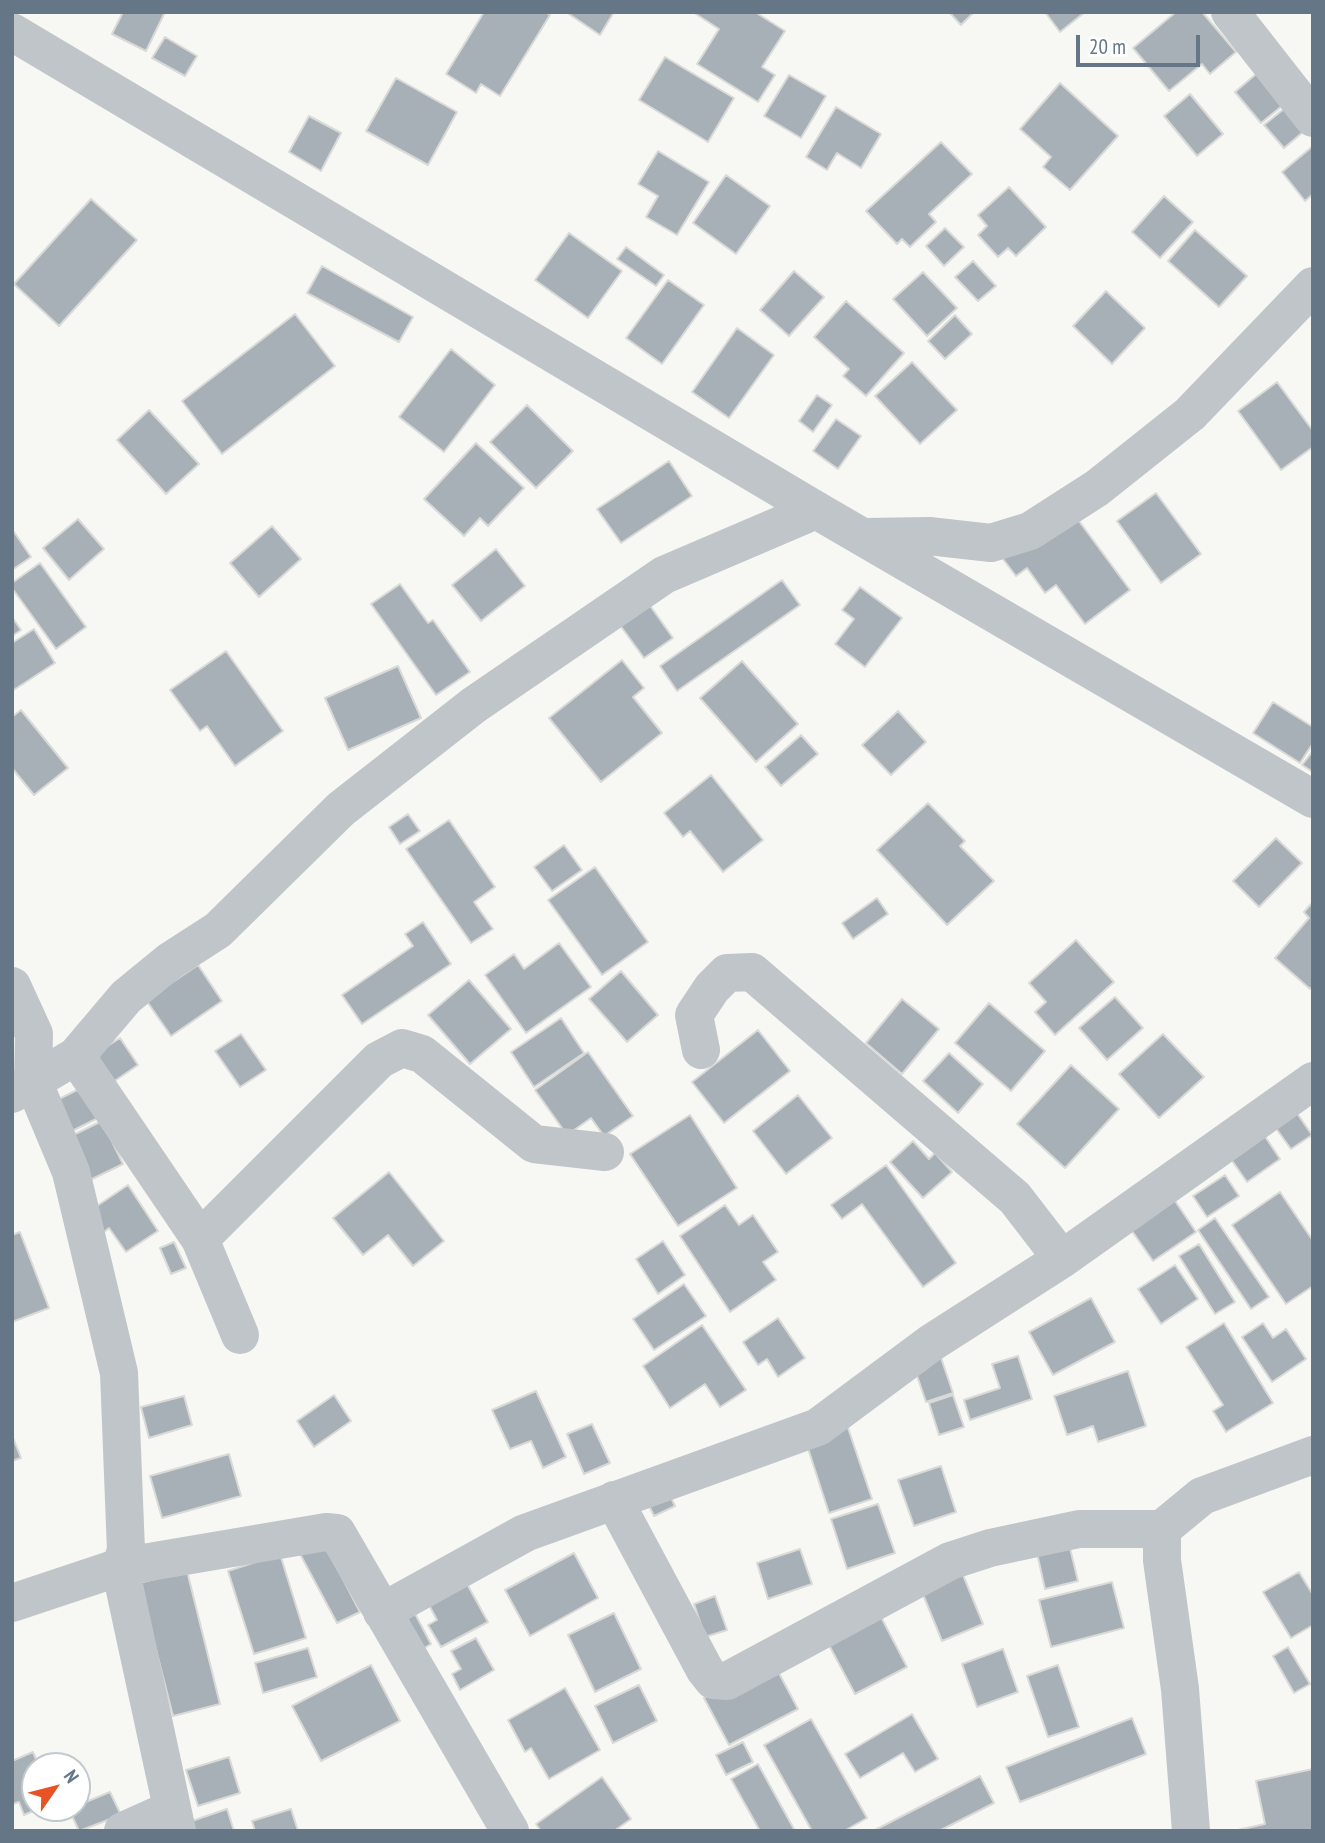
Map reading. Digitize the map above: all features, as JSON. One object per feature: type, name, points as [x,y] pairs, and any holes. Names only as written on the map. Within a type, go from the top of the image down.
[{"type":"street","points":[[1230,12],[1313,118]]},
{"type":"street","points":[[12,32],[816,510],[1313,799]]},
{"type":"street","points":[[864,537],[929,536],[991,542],[1030,531],[1097,488],[1190,414],[1313,286]]},
{"type":"street","points":[[23,1088],[76,1056],[126,997],[170,961],[218,930],[341,809],[474,705],[664,575],[816,510]]},
{"type":"street","points":[[701,1050],[694,1015],[712,988],[727,973],[752,972],[1015,1198],[1062,1259]]},
{"type":"street","points":[[12,986],[34,1034],[23,1088],[71,1172],[119,1373],[126,1551],[120,1567],[174,1820],[123,1831]]},
{"type":"street","points":[[200,1239],[379,1060],[402,1048],[422,1054],[534,1144],[605,1152]]},
{"type":"street","points":[[76,1056],[200,1239],[240,1335]]},
{"type":"street","points":[[382,1612],[525,1533],[818,1427],[931,1343],[1062,1259],[1313,1081]]},
{"type":"street","points":[[614,1500],[705,1670],[713,1680],[727,1681],[950,1561],[989,1548],[1079,1529],[1162,1529],[1202,1496],[1313,1455]]},
{"type":"street","points":[[1162,1529],[1162,1560],[1180,1689],[1191,1831]]},
{"type":"street","points":[[12,1603],[120,1567],[326,1532],[337,1533],[346,1543],[382,1612],[510,1831]]},
{"type":"building","points":[[123,12],[165,12],[146,51],[112,34]]},
{"type":"building","points":[[484,12],[545,12],[550,15],[500,96],[481,84],[476,93],[446,74]]},
{"type":"building","points":[[566,12],[614,12],[600,35]]},
{"type":"building","points":[[693,12],[755,12],[785,31],[762,67],[775,75],[758,102],[697,64],[719,29]]},
{"type":"building","points":[[949,12],[974,12],[961,25]]},
{"type":"building","points":[[1045,12],[1085,12],[1060,32]]},
{"type":"building","points":[[1176,12],[1202,12],[1236,52],[1210,74],[1202,64],[1169,91],[1133,48]]},
{"type":"building","points":[[165,37],[197,56],[185,76],[152,58]]},
{"type":"building","points":[[665,57],[734,98],[708,142],[639,100]]},
{"type":"building","points":[[1262,69],[1288,101],[1261,123],[1235,92]]},
{"type":"building","points":[[789,75],[826,96],[801,138],[764,116]]},
{"type":"building","points":[[396,78],[457,112],[428,165],[366,131]]},
{"type":"building","points":[[1060,83],[1118,136],[1070,190],[1043,167],[1051,157],[1020,129]]},
{"type":"building","points":[[1190,94],[1223,134],[1197,156],[1164,116]]},
{"type":"building","points":[[1290,104],[1309,127],[1284,148],[1264,125]]},
{"type":"building","points":[[836,107],[881,134],[861,168],[837,153],[827,170],[806,157]]},
{"type":"building","points":[[309,116],[341,133],[321,171],[289,152]]},
{"type":"building","points":[[941,142],[972,174],[929,214],[936,222],[910,247],[902,239],[897,244],[866,211]]},
{"type":"building","points":[[1313,146],[1313,194],[1305,201],[1282,172]]},
{"type":"building","points":[[658,151],[709,182],[677,235],[646,217],[658,196],[638,184]]},
{"type":"building","points":[[726,175],[770,206],[736,254],[693,223]]},
{"type":"building","points":[[1009,187],[1046,227],[1016,256],[1008,248],[998,257],[978,235],[987,226],[978,215]]},
{"type":"building","points":[[1164,196],[1193,222],[1160,258],[1132,232]]},
{"type":"building","points":[[91,199],[137,240],[59,326],[14,284]]},
{"type":"building","points":[[945,228],[964,247],[944,266],[926,246]]},
{"type":"building","points":[[1195,230],[1247,276],[1219,307],[1168,261]]},
{"type":"building","points":[[569,233],[622,271],[588,318],[535,280]]},
{"type":"building","points":[[626,247],[664,275],[656,286],[617,259]]},
{"type":"building","points":[[973,261],[996,286],[978,301],[955,277]]},
{"type":"building","points":[[322,266],[413,317],[399,342],[307,293]]},
{"type":"building","points":[[794,271],[824,297],[789,336],[760,310]]},
{"type":"building","points":[[923,272],[957,308],[927,336],[893,299]]},
{"type":"building","points":[[668,280],[704,305],[662,364],[626,338]]},
{"type":"building","points":[[1106,291],[1145,328],[1112,364],[1073,326]]},
{"type":"building","points":[[846,301],[904,353],[866,396],[843,376],[849,369],[814,337]]},
{"type":"building","points":[[295,314],[335,366],[222,454],[182,401]]},
{"type":"building","points":[[955,315],[972,334],[945,359],[928,341]]},
{"type":"building","points":[[737,328],[774,355],[729,418],[692,392]]},
{"type":"building","points":[[451,349],[495,385],[444,452],[399,417]]},
{"type":"building","points":[[912,362],[957,410],[920,444],[875,396]]},
{"type":"building","points":[[1277,382],[1313,431],[1313,447],[1281,470],[1238,411]]},
{"type":"building","points":[[817,395],[832,405],[813,432],[799,421]]},
{"type":"building","points":[[527,405],[573,451],[536,488],[490,442]]},
{"type":"building","points":[[149,410],[199,464],[166,494],[117,440]]},
{"type":"building","points":[[836,419],[861,436],[838,469],[813,451]]},
{"type":"building","points":[[476,443],[524,488],[488,526],[480,518],[464,536],[424,499]]},
{"type":"building","points":[[669,461],[692,496],[621,543],[597,509]]},
{"type":"building","points":[[1156,493],[1201,554],[1161,583],[1117,521]]},
{"type":"building","points":[[1070,509],[1130,590],[1085,624],[1056,585],[1045,593],[1027,568],[1016,576],[1003,559]]},
{"type":"building","points":[[78,519],[104,549],[69,580],[43,548]]},
{"type":"building","points":[[272,526],[301,559],[259,597],[230,563]]},
{"type":"building","points":[[12,529],[31,557],[12,570]]},
{"type":"building","points":[[496,549],[525,586],[481,621],[452,585]]},
{"type":"building","points":[[40,563],[86,627],[56,649],[12,588],[12,583]]},
{"type":"building","points":[[782,580],[800,605],[677,691],[660,666]]},
{"type":"building","points":[[400,584],[428,623],[433,620],[470,672],[436,695],[371,604]]},
{"type":"building","points":[[860,587],[902,618],[865,667],[835,644],[854,619],[842,610]]},
{"type":"building","points":[[646,600],[673,638],[644,658],[617,621]]},
{"type":"building","points":[[12,617],[21,630],[12,636]]},
{"type":"building","points":[[34,629],[55,663],[12,691],[12,643]]},
{"type":"building","points":[[226,651],[283,731],[235,766],[207,726],[200,731],[170,690]]},
{"type":"building","points":[[622,660],[644,688],[633,697],[662,733],[601,782],[549,718]]},
{"type":"building","points":[[742,661],[798,724],[756,762],[700,698]]},
{"type":"building","points":[[398,666],[421,718],[348,750],[325,698]]},
{"type":"building","points":[[1273,702],[1313,727],[1313,743],[1300,763],[1253,733]]},
{"type":"building","points":[[21,710],[68,768],[34,795],[12,768],[12,717]]},
{"type":"building","points":[[898,711],[926,742],[891,775],[862,745]]},
{"type":"building","points":[[801,735],[818,754],[781,786],[765,767]]},
{"type":"building","points":[[1313,751],[1313,772],[1302,765]]},
{"type":"building","points":[[711,775],[763,840],[723,872],[690,831],[683,837],[664,813]]},
{"type":"building","points":[[928,803],[965,841],[960,846],[994,881],[947,925],[877,850]]},
{"type":"building","points":[[408,814],[420,831],[400,844],[389,827]]},
{"type":"building","points":[[449,820],[495,887],[474,902],[493,929],[471,943],[406,849]]},
{"type":"building","points":[[1276,838],[1302,863],[1259,907],[1233,881]]},
{"type":"building","points":[[564,845],[582,870],[552,891],[534,867]]},
{"type":"building","points":[[595,867],[648,942],[602,975],[548,900]]},
{"type":"building","points":[[877,898],[888,914],[853,939],[842,923]]},
{"type":"building","points":[[1313,902],[1313,986],[1310,989],[1275,958],[1309,918],[1304,912]]},
{"type":"building","points":[[423,922],[451,964],[362,1024],[342,995],[413,946],[405,934]]},
{"type":"building","points":[[1076,940],[1114,982],[1055,1035],[1035,1012],[1046,1002],[1029,983]]},
{"type":"building","points":[[559,943],[591,987],[526,1033],[485,975],[514,954],[524,969]]},
{"type":"building","points":[[198,965],[222,1001],[171,1036],[146,1000]]},
{"type":"building","points":[[621,971],[658,1015],[627,1042],[589,999]]},
{"type":"building","points":[[469,980],[511,1029],[470,1064],[428,1015]]},
{"type":"building","points":[[1115,997],[1143,1028],[1107,1060],[1079,1028]]},
{"type":"building","points":[[902,999],[939,1029],[902,1074],[866,1043]]},
{"type":"building","points":[[989,1003],[1045,1051],[1011,1091],[955,1043]]},
{"type":"building","points":[[561,1018],[584,1053],[534,1087],[511,1052]]},
{"type":"building","points":[[758,1030],[790,1071],[724,1123],[692,1082]]},
{"type":"building","points":[[241,1034],[266,1070],[240,1087],[215,1051]]},
{"type":"building","points":[[1163,1034],[1204,1077],[1159,1118],[1119,1074]]},
{"type":"building","points":[[120,1038],[138,1065],[113,1082],[94,1055]]},
{"type":"building","points":[[588,1052],[633,1116],[604,1136],[591,1118],[567,1135],[535,1090]]},
{"type":"building","points":[[949,1053],[983,1084],[958,1113],[923,1081]]},
{"type":"building","points":[[1071,1065],[1119,1109],[1065,1168],[1017,1124]]},
{"type":"building","points":[[85,1086],[100,1117],[70,1132],[55,1101]]},
{"type":"building","points":[[798,1095],[832,1138],[786,1174],[753,1131]]},
{"type":"building","points":[[1292,1106],[1312,1135],[1291,1149],[1270,1120]]},
{"type":"building","points":[[690,1115],[737,1188],[678,1226],[630,1154]]},
{"type":"building","points":[[102,1121],[123,1164],[88,1181],[67,1138]]},
{"type":"building","points":[[1262,1132],[1280,1159],[1247,1182],[1228,1155]]},
{"type":"building","points":[[913,1141],[929,1159],[935,1153],[952,1172],[923,1198],[890,1162]]},
{"type":"building","points":[[886,1165],[956,1263],[923,1287],[862,1204],[842,1219],[831,1205]]},
{"type":"building","points":[[389,1172],[444,1241],[413,1266],[388,1235],[363,1255],[333,1218]]},
{"type":"building","points":[[1225,1175],[1239,1196],[1207,1217],[1193,1196]]},
{"type":"building","points":[[128,1185],[158,1231],[126,1252],[109,1228],[104,1232],[91,1210]]},
{"type":"building","points":[[1167,1189],[1196,1232],[1153,1261],[1123,1218]]},
{"type":"building","points":[[1280,1192],[1313,1241],[1313,1286],[1286,1304],[1232,1225]]},
{"type":"building","points":[[725,1205],[739,1225],[753,1215],[778,1252],[763,1262],[776,1280],[730,1312],[680,1236]]},
{"type":"building","points":[[1215,1218],[1269,1297],[1251,1309],[1198,1230]]},
{"type":"building","points":[[20,1232],[49,1308],[12,1322],[12,1235]]},
{"type":"building","points":[[663,1241],[685,1275],[658,1294],[636,1259]]},
{"type":"building","points":[[174,1242],[186,1268],[171,1274],[160,1248]]},
{"type":"building","points":[[1199,1244],[1235,1302],[1215,1314],[1179,1256]]},
{"type":"building","points":[[1175,1265],[1198,1299],[1161,1324],[1138,1289]]},
{"type":"building","points":[[684,1284],[706,1316],[654,1350],[633,1319]]},
{"type":"building","points":[[1091,1298],[1115,1342],[1053,1375],[1029,1332]]},
{"type":"building","points":[[778,1318],[805,1358],[778,1377],[767,1359],[758,1365],[743,1342]]},
{"type":"building","points":[[1224,1323],[1273,1403],[1226,1432],[1213,1411],[1223,1405],[1186,1347]]},
{"type":"building","points":[[1263,1323],[1273,1338],[1286,1329],[1306,1359],[1272,1382],[1242,1337]]},
{"type":"building","points":[[702,1325],[746,1390],[720,1407],[705,1384],[670,1408],[643,1366]]},
{"type":"building","points":[[939,1352],[953,1393],[926,1402],[912,1361]]},
{"type":"building","points":[[1018,1356],[1032,1399],[970,1420],[964,1400],[1000,1388],[992,1364]]},
{"type":"building","points":[[1128,1371],[1146,1426],[1098,1442],[1093,1426],[1067,1435],[1054,1396]]},
{"type":"building","points":[[536,1391],[566,1457],[543,1468],[531,1441],[510,1449],[492,1410]]},
{"type":"building","points":[[334,1395],[351,1421],[314,1447],[297,1421]]},
{"type":"building","points":[[953,1395],[964,1427],[939,1435],[929,1403]]},
{"type":"building","points":[[184,1396],[192,1425],[149,1438],[141,1407]]},
{"type":"building","points":[[592,1424],[610,1463],[584,1474],[567,1434]]},
{"type":"building","points":[[847,1425],[872,1499],[829,1513],[805,1439]]},
{"type":"building","points":[[12,1435],[21,1458],[12,1461]]},
{"type":"building","points":[[229,1454],[241,1496],[162,1518],[150,1476]]},
{"type":"building","points":[[941,1466],[956,1512],[914,1526],[898,1480]]},
{"type":"building","points":[[664,1483],[675,1506],[654,1516],[643,1493]]},
{"type":"building","points":[[878,1504],[895,1553],[847,1569],[831,1519]]},
{"type":"building","points":[[1067,1536],[1078,1581],[1045,1589],[1035,1544]]},
{"type":"building","points":[[322,1539],[360,1612],[337,1623],[299,1552]]},
{"type":"building","points":[[800,1549],[812,1584],[768,1599],[757,1563]]},
{"type":"building","points":[[574,1553],[598,1598],[530,1636],[505,1590]]},
{"type":"building","points":[[280,1554],[306,1638],[254,1654],[228,1571]]},
{"type":"building","points":[[961,1570],[983,1624],[942,1641],[920,1587]]},
{"type":"building","points":[[187,1571],[220,1704],[173,1716],[139,1583]]},
{"type":"building","points":[[1299,1572],[1313,1595],[1313,1625],[1291,1638],[1263,1592]]},
{"type":"building","points":[[1112,1582],[1124,1628],[1051,1647],[1039,1600]]},
{"type":"building","points":[[467,1584],[488,1622],[441,1647],[428,1625],[437,1620],[429,1605]]},
{"type":"building","points":[[715,1596],[727,1630],[705,1637],[694,1604]]},
{"type":"building","points":[[413,1610],[431,1644],[412,1655],[393,1621]]},
{"type":"building","points":[[614,1613],[641,1669],[595,1692],[568,1635]]},
{"type":"building","points":[[881,1617],[907,1667],[855,1694],[829,1645]]},
{"type":"building","points":[[476,1638],[494,1670],[460,1690],[452,1674],[461,1669],[451,1651]]},
{"type":"building","points":[[1288,1647],[1310,1684],[1294,1693],[1273,1656]]},
{"type":"building","points":[[308,1648],[317,1677],[263,1693],[255,1663]]},
{"type":"building","points":[[1003,1649],[1018,1692],[977,1707],[962,1664]]},
{"type":"building","points":[[773,1662],[798,1709],[729,1745],[704,1698]]},
{"type":"building","points":[[371,1665],[400,1721],[321,1761],[292,1706]]},
{"type":"building","points":[[1058,1665],[1079,1727],[1048,1737],[1027,1676]]},
{"type":"building","points":[[639,1685],[657,1721],[613,1743],[595,1706]]},
{"type":"building","points":[[565,1688],[600,1750],[549,1779],[531,1748],[525,1752],[508,1720]]},
{"type":"building","points":[[912,1714],[938,1759],[915,1772],[903,1753],[860,1778],[845,1754]]},
{"type":"building","points":[[1132,1718],[1146,1754],[1020,1802],[1006,1767]]},
{"type":"building","points":[[811,1719],[867,1818],[844,1831],[812,1831],[764,1745]]},
{"type":"building","points":[[743,1742],[753,1762],[726,1775],[716,1755]]},
{"type":"building","points":[[21,1757],[21,1807],[19,1802],[12,1804],[12,1761]]},
{"type":"building","points":[[229,1757],[240,1793],[198,1806],[186,1770]]},
{"type":"building","points":[[758,1764],[795,1831],[760,1831],[731,1779]]},
{"type":"building","points":[[1313,1769],[1313,1831],[1233,1831],[1265,1824],[1256,1781]]},
{"type":"building","points":[[980,1776],[994,1803],[939,1831],[873,1831]]},
{"type":"building","points":[[602,1777],[631,1819],[614,1831],[541,1831],[536,1824]]},
{"type":"building","points":[[110,1792],[121,1815],[79,1831],[75,1822],[91,1822],[91,1800]]},
{"type":"building","points":[[227,1809],[234,1831],[188,1831],[186,1823]]},
{"type":"building","points":[[291,1809],[298,1831],[255,1831],[252,1821]]}]
